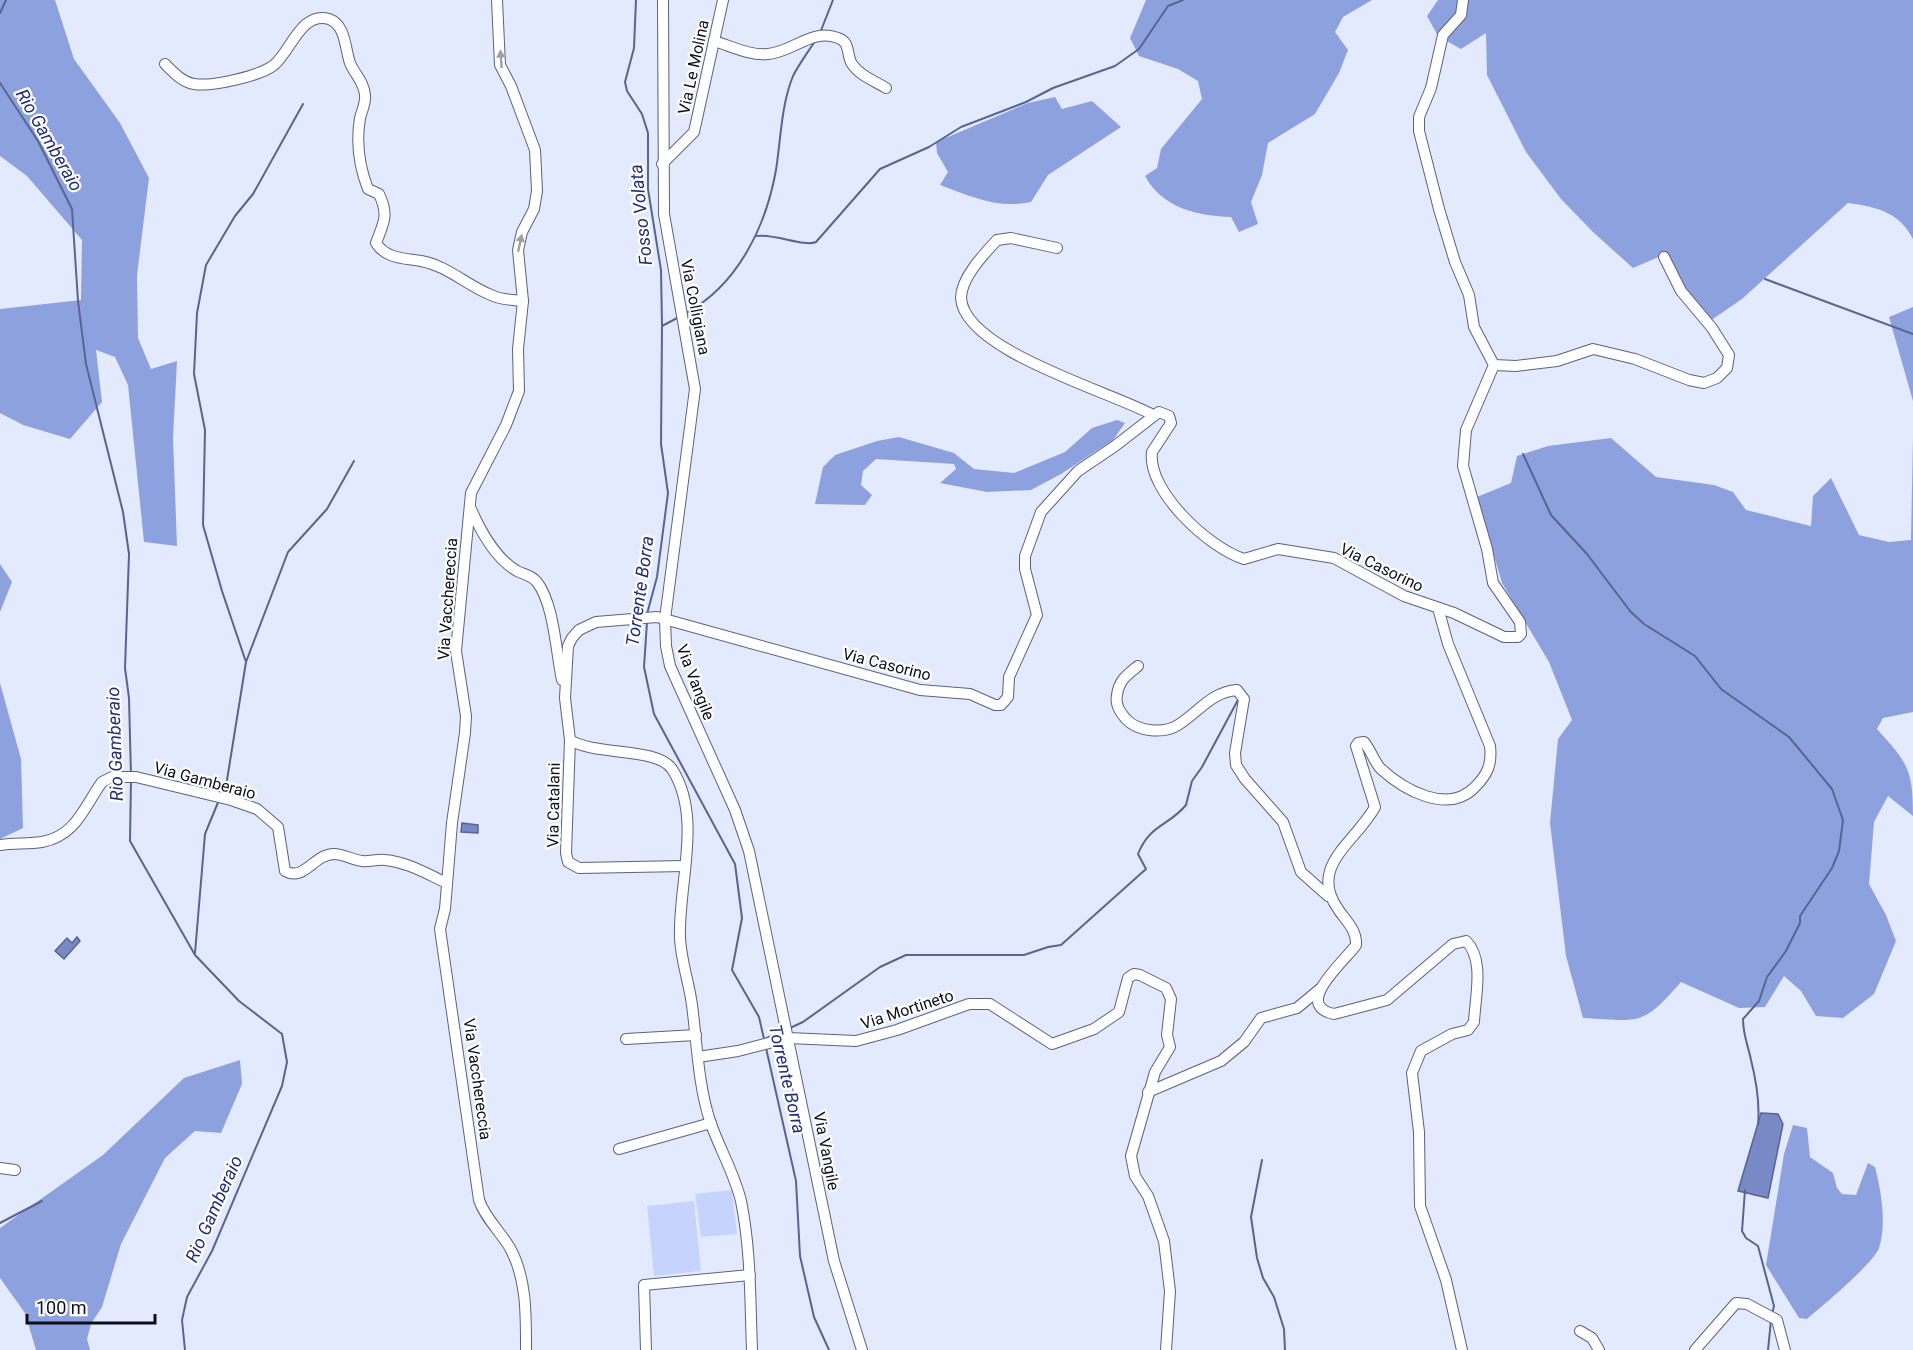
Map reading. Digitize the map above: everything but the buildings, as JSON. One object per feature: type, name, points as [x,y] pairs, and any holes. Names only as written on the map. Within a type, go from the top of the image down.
[{"type":"street","name":"Via Vacchereccia","points":[[497,0],[500,65],[525,121],[537,161],[535,204],[522,231],[518,250],[523,301],[518,349],[519,391],[506,425],[474,484],[470,508],[456,651],[466,716],[465,733],[452,823],[441,937],[479,1200],[482,1210],[505,1240],[516,1263],[525,1301],[526,1350]]},
{"type":"street","name":"Via Colligiana","points":[[661,618],[695,401],[695,380],[664,214],[663,0]]},
{"type":"street","name":"Via Le Molina","points":[[663,164],[694,132],[723,0]]},
{"type":"street","points":[[1463,0],[1461,15],[1443,35],[1431,88],[1419,117],[1419,131],[1455,262],[1469,296],[1473,327],[1494,365],[1516,366],[1557,361],[1593,349],[1635,359],[1689,380],[1704,383],[1717,378],[1727,368],[1729,355],[1712,328],[1681,291],[1664,258]]},
{"type":"street","points":[[165,64],[179,78],[194,84],[254,75],[274,65],[300,30],[310,21],[321,18],[332,20],[340,29],[350,63],[364,86],[366,99],[360,118],[358,153],[368,189],[379,194],[383,202],[385,225],[376,243],[381,250],[393,256],[422,261],[450,270],[468,284],[493,296],[523,301]]},
{"type":"street","points":[[714,40],[752,53],[769,54],[811,37],[825,35],[840,38],[847,44],[851,63],[859,72],[886,88]]},
{"type":"street","points":[[1057,248],[1011,238],[997,240],[964,284],[962,298],[966,314],[981,331],[1015,353],[1058,376],[1153,415]]},
{"type":"street","name":"Via Casorino","points":[[661,618],[920,690],[970,694],[995,705],[1001,705],[1008,697],[1008,677],[1037,615],[1025,569],[1025,556],[1041,512],[1078,471],[1115,447],[1153,415],[1165,413],[1171,423],[1152,452],[1158,484],[1210,543],[1244,560],[1278,549],[1334,558],[1404,596],[1512,639],[1521,634],[1520,622],[1493,584],[1487,549],[1463,466],[1466,430],[1494,365]]},
{"type":"street","points":[[470,508],[479,528],[496,549],[517,571],[532,577],[544,594],[549,609],[565,698],[570,740],[598,750],[653,756],[670,767],[686,809],[687,830],[680,936],[703,1095],[711,1123],[731,1167],[740,1198],[750,1275],[752,1350]]},
{"type":"street","points":[[1148,1092],[1221,1061],[1244,1042],[1262,1018],[1297,1008],[1320,989],[1332,970],[1356,945],[1355,932],[1331,898],[1326,886],[1331,866],[1375,807],[1356,746],[1358,743],[1364,742],[1379,767],[1422,796],[1438,799],[1468,795],[1485,777],[1491,761],[1490,746],[1448,644],[1438,608]]},
{"type":"street","points":[[565,698],[568,646],[579,630],[596,622],[661,618]]},
{"type":"street","name":"Via Vangile","points":[[661,618],[670,666],[735,810],[749,851],[834,1261],[862,1350]]},
{"type":"street","points":[[1138,666],[1120,681],[1116,698],[1119,711],[1130,723],[1144,729],[1157,730],[1177,726],[1211,698],[1225,691],[1237,690],[1242,694],[1244,699],[1235,753],[1236,765],[1245,779],[1283,822],[1300,873],[1331,898]]},
{"type":"street","name":"Via Catalani","points":[[570,740],[566,853],[568,862],[579,868],[684,866]]},
{"type":"street","name":"Via Gamberaio","points":[[0,845],[42,842],[61,836],[76,824],[102,782],[124,776],[178,787],[257,809],[278,827],[282,861],[285,871],[292,875],[298,875],[323,856],[336,853],[363,861],[384,860],[405,864],[447,883]]},
{"type":"street","points":[[1320,989],[1321,1008],[1325,1012],[1334,1014],[1387,1000],[1453,944],[1466,941],[1473,948],[1477,961],[1474,1022],[1468,1030],[1452,1034],[1421,1051],[1412,1073],[1419,1132],[1420,1206],[1446,1280],[1462,1350]]},
{"type":"street","name":"Via Mortineto","points":[[698,1057],[788,1038],[856,1041],[897,1030],[969,1004],[990,1004],[1052,1044],[1094,1029],[1119,1012],[1128,978],[1140,975],[1166,988],[1171,999],[1167,1035],[1170,1047],[1155,1072],[1131,1156],[1136,1176],[1148,1196],[1164,1241],[1170,1291],[1166,1350]]},
{"type":"street","points":[[626,1040],[696,1035]]},
{"type":"street","points":[[619,1149],[711,1123]]},
{"type":"street","points":[[0,1168],[15,1170]]},
{"type":"street","points":[[646,1350],[643,1325],[644,1285],[750,1275]]},
{"type":"street","points":[[1695,1350],[1736,1303],[1747,1304],[1777,1320],[1785,1350]]},
{"type":"street","points":[[1580,1331],[1592,1338],[1599,1350]]},
{"type":"shaded area","points":[[0,0],[55,0],[74,59],[120,123],[149,178],[137,275],[138,338],[151,369],[177,361],[173,438],[177,546],[144,542],[128,385],[115,357],[96,350],[102,402],[70,439],[23,425],[0,413],[0,309],[81,300],[82,240],[27,176],[0,156]]},
{"type":"shaded area","points":[[1146,0],[1372,0],[1343,17],[1335,32],[1348,50],[1339,73],[1315,114],[1268,143],[1262,175],[1251,202],[1258,224],[1239,232],[1231,217],[1206,215],[1182,208],[1161,196],[1145,176],[1157,168],[1161,149],[1202,99],[1198,81],[1178,69],[1139,56],[1130,38]]},
{"type":"shaded area","points":[[1438,0],[1913,0],[1913,239],[1901,223],[1886,212],[1848,203],[1742,299],[1710,321],[1683,287],[1668,253],[1633,268],[1561,199],[1526,152],[1487,75],[1486,33],[1461,49],[1438,36],[1427,16]]},
{"type":"shaded area","points":[[1055,97],[1062,109],[1092,101],[1121,127],[1048,175],[1031,202],[996,203],[940,185],[948,172],[937,153],[936,142],[1028,103]]},
{"type":"shaded area","points":[[1913,307],[1913,401],[1889,317]]},
{"type":"shaded area","points":[[1117,420],[1125,423],[1113,440],[1061,474],[1031,490],[987,492],[940,483],[956,469],[954,464],[876,459],[863,471],[861,485],[872,495],[865,505],[815,504],[823,467],[835,455],[877,441],[899,437],[954,453],[974,469],[1014,473],[1065,452],[1092,428]]},
{"type":"shaded area","points":[[1913,437],[1913,712],[1883,718],[1877,729],[1896,750],[1907,768],[1912,788],[1913,816],[1888,796],[1874,822],[1869,884],[1886,915],[1896,941],[1874,994],[1843,1018],[1816,1016],[1801,991],[1784,976],[1765,1007],[1739,1008],[1681,982],[1657,1007],[1639,1018],[1617,1020],[1583,1018],[1566,956],[1550,823],[1558,739],[1572,720],[1549,662],[1502,583],[1477,497],[1511,483],[1517,456],[1548,446],[1611,438],[1656,477],[1714,485],[1733,492],[1746,510],[1811,526],[1813,496],[1831,478],[1859,535],[1889,542],[1911,540]]},
{"type":"shaded area","points":[[0,564],[12,582],[0,612]]},
{"type":"shaded area","points":[[0,683],[21,759],[23,828],[0,839]]},
{"type":"shaded area","points":[[462,823],[478,825],[478,833],[461,832]]},
{"type":"shaded area","points":[[77,937],[80,941],[64,959],[55,951],[67,938],[72,943]]},
{"type":"shaded area","points":[[240,1060],[242,1084],[221,1133],[195,1131],[165,1158],[121,1244],[102,1307],[91,1324],[87,1339],[90,1350],[36,1350],[25,1313],[0,1278],[0,1228],[103,1155],[184,1078]]},
{"type":"shaded area","points":[[1761,1113],[1778,1114],[1783,1124],[1768,1198],[1738,1191]]},
{"type":"shaded area","points":[[1793,1125],[1807,1128],[1810,1157],[1833,1173],[1837,1188],[1842,1194],[1856,1195],[1868,1163],[1875,1167],[1882,1207],[1883,1228],[1879,1248],[1875,1255],[1846,1285],[1807,1319],[1799,1318],[1766,1265],[1784,1154]]},
{"type":"shaded area","points":[[732,1190],[737,1234],[701,1237],[695,1194]]},
{"type":"shaded area","points":[[694,1201],[701,1271],[654,1276],[647,1206]]},
{"type":"waterway","points":[[0,13],[6,0]]},
{"type":"waterway","name":"Fosso Volata","points":[[636,0],[634,48],[625,82],[627,91],[642,114],[648,133],[648,189],[661,270],[662,325]]},
{"type":"waterway","name":"Torrente Borra","points":[[820,33],[833,0]]},
{"type":"waterway","points":[[757,236],[804,243],[816,242],[880,169],[929,147],[961,127],[1026,102],[1053,88],[1115,66],[1139,49],[1168,6],[1183,0]]},
{"type":"waterway","name":"Torrente Borra","points":[[686,313],[721,287],[747,252],[757,232],[776,170],[789,87],[795,72],[815,41]]},
{"type":"waterway","name":"Rio Gamberaio","points":[[0,83],[38,141],[72,209],[78,301],[86,364],[123,512],[129,554],[125,668],[129,698],[131,775]]},
{"type":"waterway","points":[[221,795],[227,780],[246,662],[203,525],[205,430],[194,374],[197,313],[206,265],[235,216],[253,194],[303,104]]},
{"type":"waterway","points":[[1765,279],[1913,334]]},
{"type":"waterway","name":"Torrente Borra","points":[[647,614],[657,577],[668,493],[661,444],[662,326],[679,317]]},
{"type":"waterway","points":[[1523,454],[1551,515],[1587,554],[1630,611],[1644,624],[1695,656],[1721,689],[1789,737],[1832,789],[1843,820],[1839,851],[1832,868],[1800,916],[1800,923],[1786,951],[1767,977],[1759,1001],[1743,1019],[1757,1092],[1758,1125]]},
{"type":"waterway","points":[[246,662],[288,552],[327,509],[354,461]]},
{"type":"waterway","name":"Torrente Borra","points":[[647,622],[644,667],[654,714],[735,864],[742,918],[732,970],[759,1017],[764,1039]]},
{"type":"waterway","points":[[790,1028],[803,1022],[880,967],[906,955],[1024,955],[1061,945],[1146,869],[1138,854],[1143,844],[1154,831],[1186,805],[1192,781],[1202,767],[1239,698]]},
{"type":"waterway","name":"Rio Gamberaio","points":[[131,780],[130,841],[195,955],[239,1001],[282,1034],[287,1062],[282,1086],[212,1251],[187,1297],[182,1320],[185,1350]]},
{"type":"waterway","points":[[195,953],[205,834],[219,800]]},
{"type":"waterway","points":[[765,1039],[782,1031]]},
{"type":"waterway","name":"Torrente Borra","points":[[766,1048],[796,1181],[800,1256],[814,1317],[829,1350]]},
{"type":"waterway","points":[[1262,1160],[1251,1217],[1257,1258],[1263,1278],[1274,1297],[1284,1329],[1285,1350]]},
{"type":"waterway","points":[[1745,1190],[1742,1231],[1746,1238],[1758,1246],[1774,1306],[1772,1314]]},
{"type":"waterway","points":[[0,1223],[42,1201]]},
{"type":"waterway","points":[[1768,1350],[1771,1320]]}]
